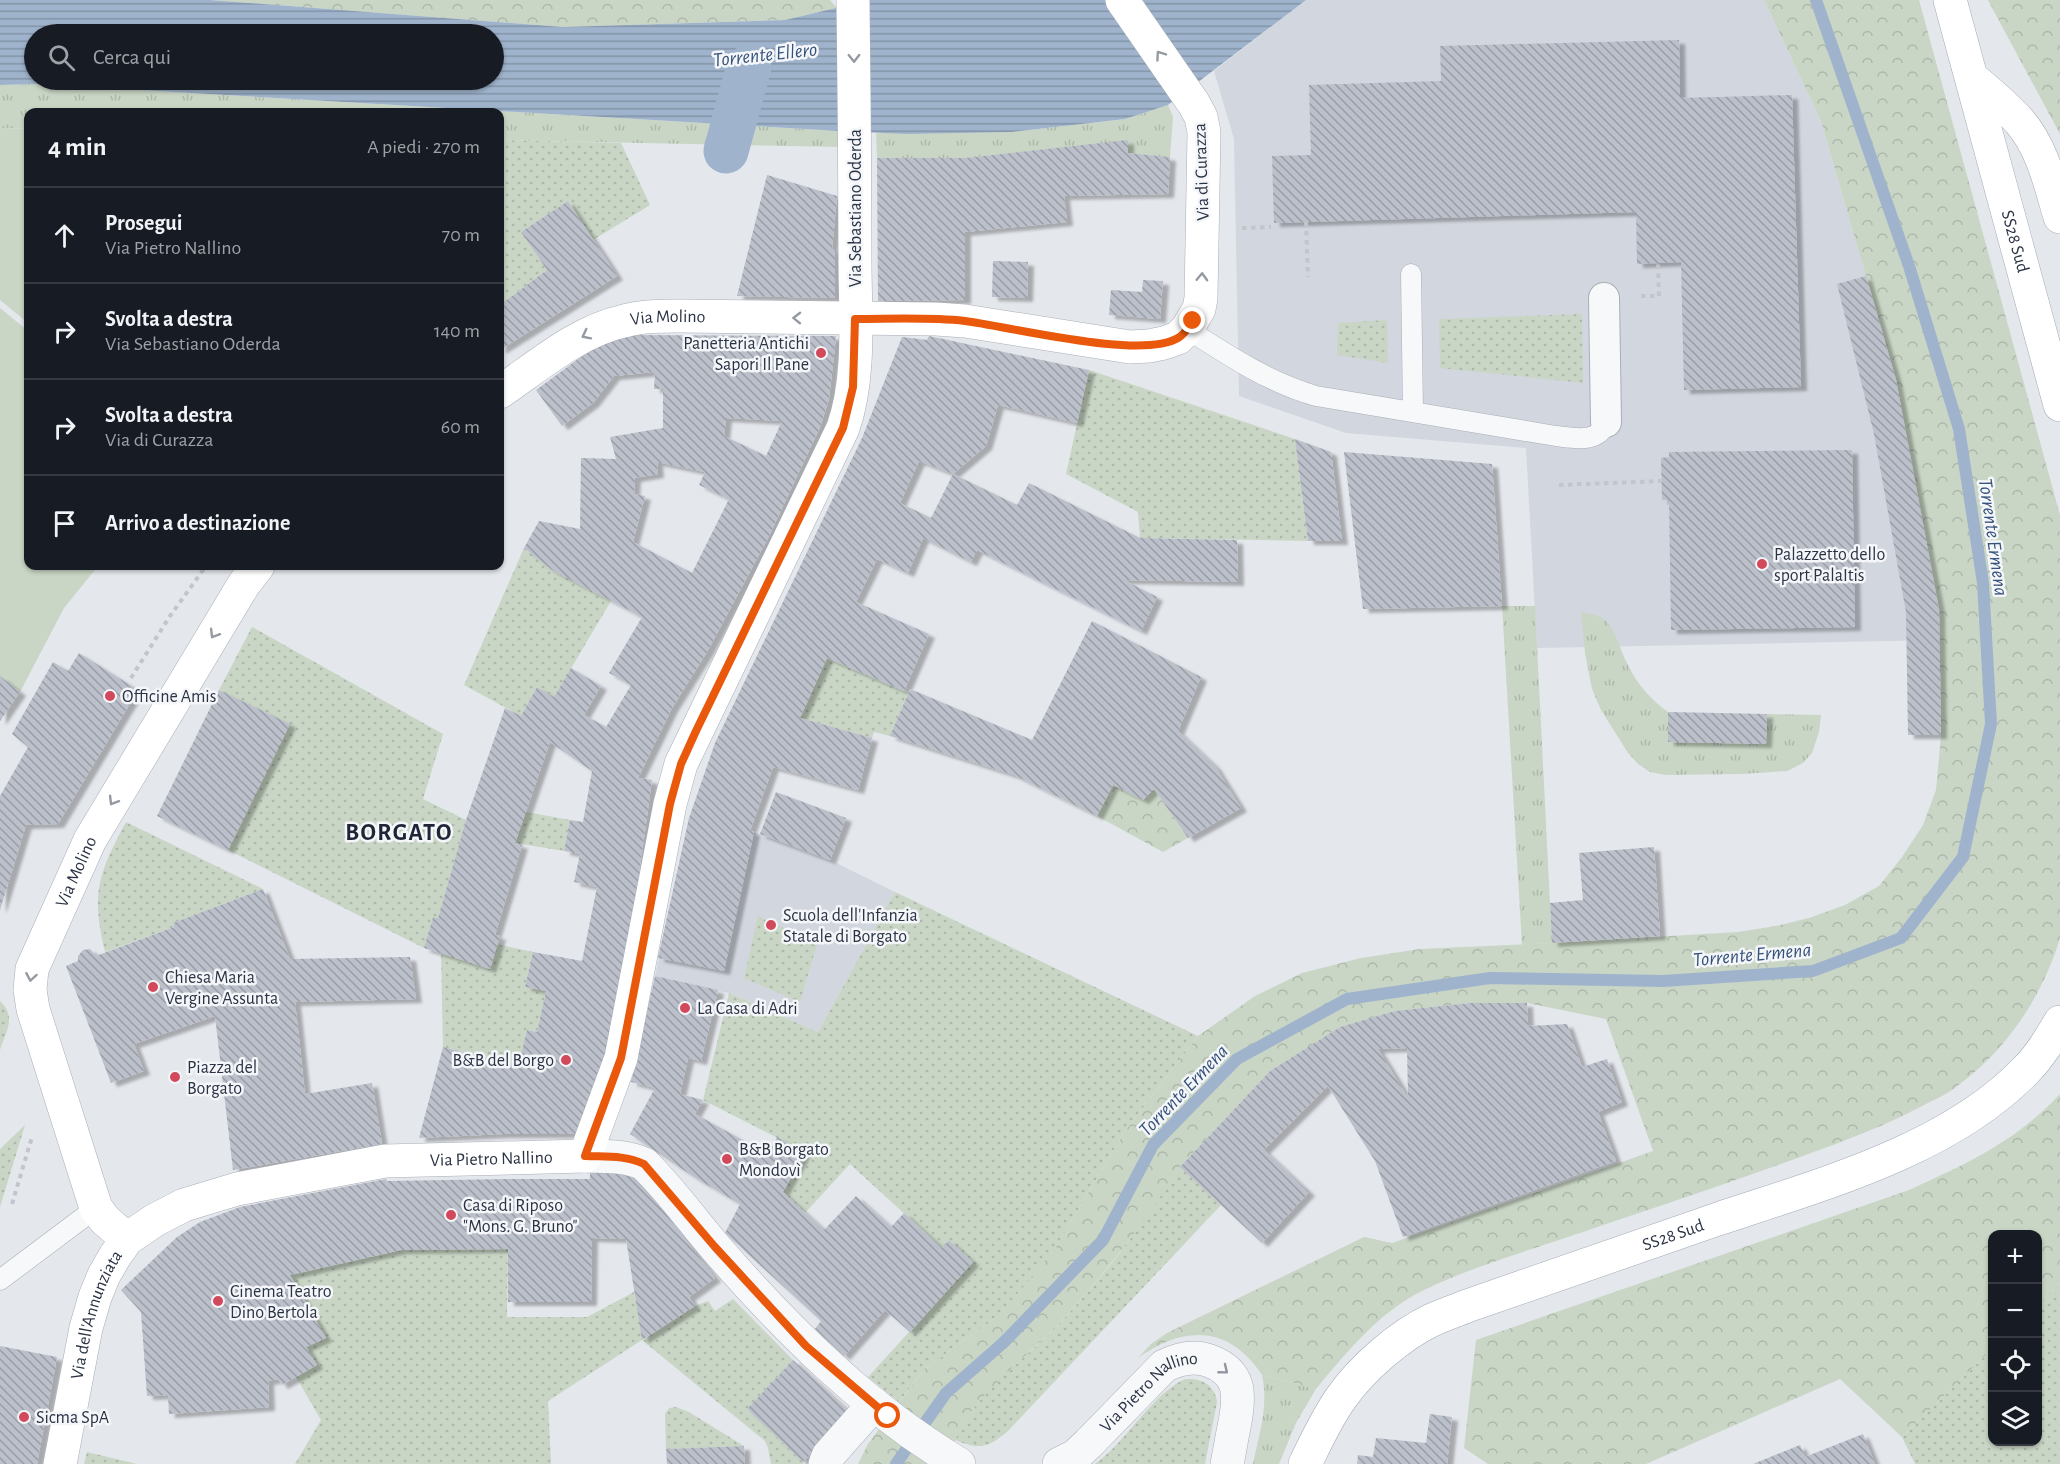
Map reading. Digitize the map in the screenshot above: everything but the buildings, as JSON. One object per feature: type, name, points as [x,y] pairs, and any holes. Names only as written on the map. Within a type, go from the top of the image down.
[{"type":"main road","name":"Via Sebastiano Oderda","points":[[585,1156],[621,1058],[675,783],[696,731],[843,428],[853,387],[855,151],[853,0]]},
{"type":"main road","name":"Via di Curazza","points":[[1122,0],[1194,104],[1201,117],[1204,132],[1201,298],[1187,329]]},
{"type":"main road","name":"SS28 Sud","points":[[1950,0],[2060,405]]},
{"type":"main road","points":[[1972,78],[2022,124],[2046,169],[2060,217]]},
{"type":"main road","name":"Via Molino","points":[[504,389],[585,335],[622,321],[641,317],[855,319]]},
{"type":"main road","points":[[855,319],[965,321],[1130,346],[1164,343],[1178,338],[1187,329]]},
{"type":"main road","name":"Via Molino","points":[[127,1239],[105,1220],[96,1208],[33,1009],[30,980],[37,957],[90,840],[244,584],[255,570]]},
{"type":"main road","name":"SS28 Sud","points":[[1305,1464],[1341,1397],[1398,1341],[1430,1321],[1467,1306],[1802,1190],[1914,1147],[1962,1121],[2008,1087],[2046,1046],[2060,1022]]},
{"type":"main road","name":"Via Pietro Nallino","points":[[127,1239],[155,1220],[184,1205],[243,1187],[350,1167],[385,1161],[585,1156]]},
{"type":"main road","name":"Via dell'Annunziata","points":[[60,1464],[90,1312],[104,1275],[127,1239]]},
{"type":"street","points":[[1604,298],[1606,422]]},
{"type":"street","name":"Via Pietro Nallino","points":[[585,1156],[623,1157],[644,1164],[715,1247],[806,1346],[881,1410],[954,1461]]},
{"type":"street","name":"Via Pietro Nallino","points":[[1061,1463],[1075,1456],[1088,1444],[1164,1366],[1176,1360],[1190,1359],[1207,1360],[1220,1365],[1231,1375],[1238,1388],[1239,1401],[1227,1464]]},
{"type":"street","points":[[827,1460],[881,1410]]},
{"type":"lane","points":[[1410,274],[1413,412]]},
{"type":"lane","points":[[1187,329],[1246,367],[1291,389],[1316,396],[1556,436],[1581,438],[1595,436],[1604,429],[1606,422]]},
{"type":"lane","points":[[0,1280],[96,1208]]},
{"type":"path","points":[[1306,222],[1308,277]]},
{"type":"path","points":[[1558,485],[1662,481]]},
{"type":"path","points":[[131,678],[170,616],[203,570]]},
{"type":"shaded area","points":[[1306,0],[1764,0],[1821,121],[1896,380],[1939,640],[1537,648],[1526,448],[1346,433],[1239,396],[1234,139],[1214,71]]},
{"type":"shaded area","name":"Scuola dell'Infanzia Statale di Borgato","points":[[689,818],[760,834],[830,860],[895,892],[818,1032],[729,993],[655,976]]},
{"type":"green space","points":[[210,0],[830,0],[837,8],[785,20],[563,27]]},
{"type":"green space","points":[[1764,0],[1919,0],[2060,515],[2060,938],[2043,983],[2019,1023],[1989,1059],[1952,1090],[1894,1120],[1834,1145],[1716,1187],[1495,1261],[1422,1291],[1391,1310],[1364,1334],[1316,1389],[1262,1375],[1235,1347],[1220,1339],[1205,1335],[1172,1340],[1138,1358],[1151,1344],[1167,1333],[1364,1237],[1392,1243],[1653,1151],[1606,1019],[1527,1003],[1470,1003],[1395,1011],[1340,1027],[1270,1071],[1180,1167],[1151,1213],[1090,1289],[1056,1327],[973,1409],[942,1464],[858,1464],[868,1444],[924,1369],[994,1319],[1056,1247],[1125,1131],[1198,1036],[1255,996],[1302,973],[1361,958],[1420,949],[1738,932],[1809,918],[1845,905],[1879,886],[1923,825],[1936,790],[1941,735],[1896,380],[1821,121]]},
{"type":"green space","points":[[1988,0],[2060,0],[2060,134],[1990,4]]},
{"type":"green space","points":[[24,84],[24,90],[139,90],[447,108],[24,108],[24,129],[0,128],[0,85]]},
{"type":"green space","points":[[1168,105],[1173,117],[1170,157],[1128,153],[1128,141],[965,158],[877,158],[876,133],[1012,132],[1125,119]]},
{"type":"green space","points":[[504,111],[839,131],[839,147],[504,140]]},
{"type":"green space","points":[[0,128],[24,129],[24,320],[0,300]]},
{"type":"green space","points":[[504,140],[621,143],[650,205],[593,240],[568,201],[521,232],[547,270],[504,302]]},
{"type":"green space","points":[[0,308],[24,328],[24,570],[95,570],[64,608],[20,692],[0,721]]},
{"type":"green space","points":[[1582,314],[1583,383],[1440,368],[1439,319]]},
{"type":"green space","points":[[1387,320],[1388,363],[1337,355],[1338,323]]},
{"type":"green space","points":[[1089,370],[1295,439],[1308,541],[1140,538],[1138,512],[1066,474]]},
{"type":"green space","points":[[524,548],[552,570],[611,601],[554,697],[537,687],[521,716],[464,685]]},
{"type":"green space","points":[[1502,606],[1535,606],[1552,943],[1522,945]]},
{"type":"green space","points":[[1581,612],[1599,616],[1608,623],[1639,683],[1649,696],[1668,712],[1668,742],[1766,744],[1767,714],[1821,715],[1819,732],[1812,753],[1803,763],[1787,771],[1665,775],[1650,772],[1628,753],[1601,710],[1592,689],[1585,653]]},
{"type":"green space","points":[[252,627],[443,734],[423,799],[466,820],[438,918],[433,917],[424,948],[228,850],[289,724],[219,690]]},
{"type":"green space","points":[[827,658],[908,693],[890,736],[874,732],[872,738],[800,718]]},
{"type":"green space","points":[[1113,785],[1143,800],[1154,789],[1188,838],[1163,852],[1097,816]]},
{"type":"green space","points":[[526,812],[570,820],[564,851],[515,843]]},
{"type":"green space","points":[[126,822],[263,889],[173,923],[174,927],[105,952],[98,915],[100,885],[109,856]]},
{"type":"green space","points":[[895,892],[1198,1036],[1125,1131],[1056,1247],[1025,1285],[994,1319],[924,1369],[899,1402],[868,1377],[973,1262],[949,1240],[942,1248],[850,1164],[805,1213],[783,1192],[805,1152],[703,1100],[729,993],[818,1032]]},
{"type":"green space","points":[[758,916],[817,944],[800,1002],[744,978]]},
{"type":"green space","points":[[497,944],[533,952],[525,987],[546,991],[537,1032],[527,1030],[518,1067],[443,1047],[441,953],[490,969]]},
{"type":"green space","points":[[0,1001],[8,1013],[9,1024],[0,1050]]},
{"type":"green space","points":[[2060,1094],[2060,1283],[2042,1301],[2042,1230],[1988,1230],[1988,1353],[1902,1437],[1840,1379],[1646,1464],[1488,1464],[1464,1448],[1476,1340],[1909,1190],[1990,1150],[2043,1111]]},
{"type":"green space","points":[[25,1125],[0,1207],[0,1149]]},
{"type":"green space","points":[[1180,1167],[1221,1205],[1007,1432],[983,1446],[955,1440],[971,1412],[983,1397],[1058,1325],[1107,1268],[1138,1229]]},
{"type":"green space","points":[[508,1249],[507,1317],[587,1317],[634,1292],[643,1340],[695,1306],[708,1301],[715,1311],[733,1299],[793,1360],[747,1409],[803,1464],[771,1464],[765,1441],[642,1340],[548,1401],[551,1464],[295,1464],[321,1420],[296,1377],[316,1365],[306,1347],[326,1338],[290,1275],[401,1250]]},
{"type":"green space","points":[[2060,1283],[2060,1464],[1915,1464],[1902,1437],[1988,1353],[1988,1446],[2042,1446],[2042,1301]]},
{"type":"green space","points":[[1262,1375],[1316,1389],[1296,1423],[1279,1464],[1253,1464],[1264,1408]]},
{"type":"green space","points":[[1185,1379],[1202,1381],[1214,1391],[1216,1396],[1217,1402],[1205,1464],[1095,1464],[1118,1443],[1162,1395]]},
{"type":"green space","points":[[676,1407],[689,1412],[744,1446],[666,1449],[665,1414],[669,1408]]},
{"type":"green space","points":[[87,1452],[137,1464],[84,1464]]},
{"type":"water","name":"Torrente Ellero","points":[[0,0],[210,0],[563,27],[785,20],[870,0],[1306,0],[1168,105],[1125,119],[1012,132],[906,134],[839,131],[504,111],[504,108],[447,108],[139,90],[504,90],[504,24],[24,24],[24,84],[0,85]]},
{"type":"waterway","name":"Torrente Ermena","points":[[896,1464],[946,1393],[1003,1343],[1103,1240],[1153,1145],[1237,1059],[1347,999],[1490,978],[1663,981],[1813,971],[1901,938],[1963,857],[1991,724],[1983,583],[1959,429],[1909,266],[1816,0]]},
{"type":"waterway","name":"Torrente Ellero","points":[[726,151],[749,67]]},
{"type":"place","name":"Panetteria Antichi Sapori Il Pane","points":[[821,353]]},
{"type":"place","name":"Palazzetto dello sport PalaItis","points":[[1762,564]]},
{"type":"place","name":"Officine Amis","points":[[110,696]]},
{"type":"place","name":"Scuola dell'Infanzia Statale di Borgato","points":[[771,925]]},
{"type":"place","name":"Chiesa Maria Vergine Assunta","points":[[153,987]]},
{"type":"place","name":"La Casa di Adri","points":[[685,1008]]},
{"type":"place","name":"B&B del Borgo","points":[[566,1060]]},
{"type":"place","name":"Piazza del Borgato","points":[[175,1077]]},
{"type":"place","name":"B&B Borgato Mondovì","points":[[727,1159]]},
{"type":"place","name":"Casa di Riposo \"Mons. G. Bruno\"","points":[[451,1215]]},
{"type":"place","name":"Cinema Teatro Dino Bertola","points":[[218,1301]]},
{"type":"place","name":"Sicma SpA","points":[[24,1417]]},
{"type":"district","name":"BORGATO","points":[[399,832]]},
{"type":"route","points":[[888,1416],[806,1346],[715,1247],[644,1164],[623,1157],[585,1156],[621,1058],[675,783],[696,731],[843,428],[853,387],[855,319],[965,321],[1130,346],[1149,346],[1178,338],[1193,321]]}]
